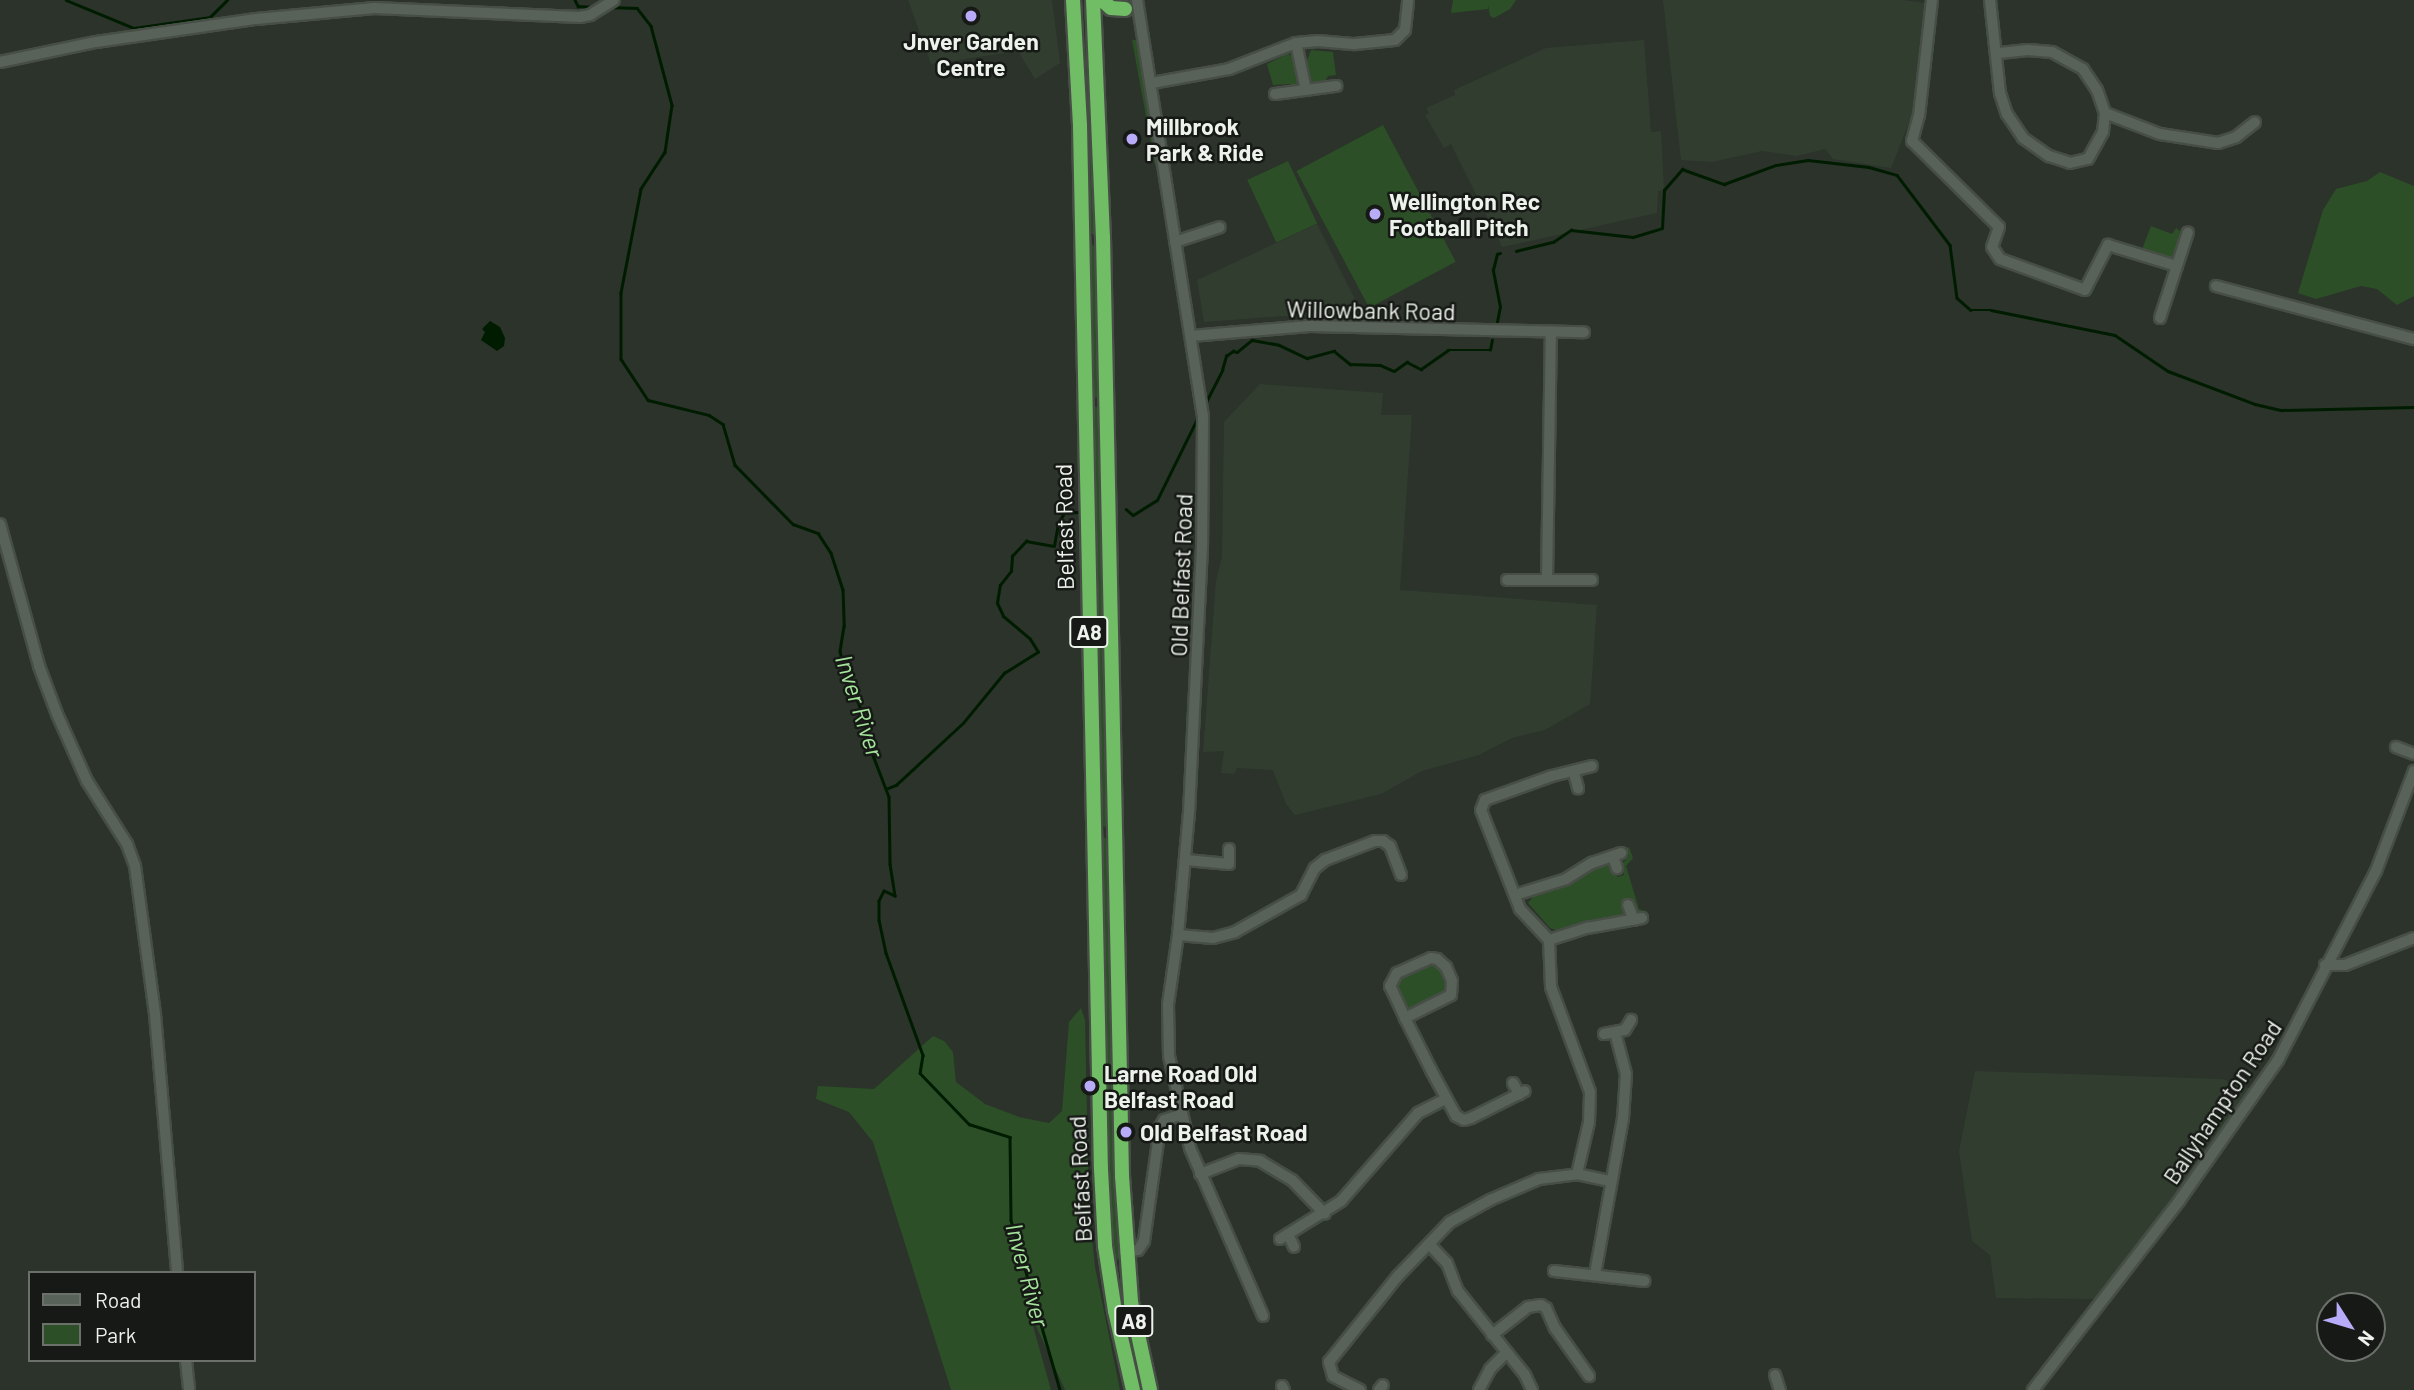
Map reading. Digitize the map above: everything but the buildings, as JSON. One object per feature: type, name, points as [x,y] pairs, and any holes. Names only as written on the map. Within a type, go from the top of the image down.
[{"type":"highway","name":"Belfast Road","points":[[1073,0],[1080,126],[1098,1073],[1108,1264],[1133,1390]]},
{"type":"highway","name":"Belfast Road","points":[[1093,0],[1103,250],[1125,1252]]},
{"type":"highway","points":[[1102,0],[1111,8],[1133,5]]},
{"type":"highway","name":"A8","points":[[1125,1252],[1133,1314],[1150,1390]]},
{"type":"street","points":[[0,62],[96,42],[256,19],[374,8],[565,18],[590,15],[614,0]]},
{"type":"street","points":[[1152,83],[1229,69],[1296,43],[1318,41],[1363,44],[1395,40],[1405,30],[1408,0]]},
{"type":"street","points":[[1932,0],[1919,115],[1912,141],[1999,227],[1992,247],[2000,259],[2085,290],[2108,245],[2177,266]]},
{"type":"street","points":[[1990,0],[2000,93],[2007,114],[2023,138],[2049,156],[2070,163],[2088,159],[2103,132],[2105,113],[2089,77],[2073,61],[2040,50],[1997,53]]},
{"type":"street","name":"Old Belfast Road","points":[[1133,5],[1152,83],[1174,242],[1203,416],[1202,561],[1186,860],[1168,1004],[1169,1056],[1181,1115],[1200,1174],[1263,1316]]},
{"type":"street","points":[[1296,43],[1306,90]]},
{"type":"street","points":[[1275,94],[1336,86]]},
{"type":"street","points":[[2105,113],[2160,134],[2218,143],[2236,138],[2255,122]]},
{"type":"street","points":[[1174,242],[1220,227]]},
{"type":"street","points":[[2160,318],[2188,232]]},
{"type":"street","points":[[2216,286],[2414,339]]},
{"type":"street","name":"Willowbank Road","points":[[1191,336],[1299,327],[1584,332]]},
{"type":"street","points":[[1546,580],[1552,332]]},
{"type":"street","points":[[0,524],[39,666],[57,714],[87,781],[127,844],[135,866],[155,1014],[177,1271]]},
{"type":"street","points":[[1507,580],[1592,580]]},
{"type":"street","points":[[2396,747],[2414,754]]},
{"type":"street","points":[[1577,1174],[1589,1122],[1590,1092],[1551,987],[1549,940],[1520,909],[1481,810],[1485,800],[1552,776],[1574,773],[1592,766]]},
{"type":"street","name":"Ballyhampton Road","points":[[2033,1390],[2179,1201],[2278,1060],[2376,871],[2414,771]]},
{"type":"street","points":[[1574,773],[1578,788]]},
{"type":"street","points":[[1178,935],[1213,938],[1235,932],[1301,895],[1315,868],[1325,860],[1374,841],[1383,841],[1390,846],[1401,875]]},
{"type":"street","points":[[1186,860],[1229,864],[1229,849]]},
{"type":"street","points":[[1515,895],[1566,879],[1617,854],[1617,868]]},
{"type":"street","points":[[1549,940],[1587,928],[1638,919],[1628,905]]},
{"type":"street","points":[[2325,965],[2345,965],[2414,938]]},
{"type":"street","points":[[1405,1018],[1451,995],[1452,981],[1446,967],[1437,959],[1431,958],[1397,973],[1390,986],[1405,1018],[1456,1116],[1464,1120],[1522,1093],[1513,1083]]},
{"type":"street","points":[[1595,1275],[1623,1119],[1626,1074],[1609,1033],[1625,1030],[1631,1020]]},
{"type":"street","points":[[1294,1247],[1284,1237],[1325,1214],[1341,1201],[1418,1113],[1446,1098]]},
{"type":"street","points":[[1125,1252],[1138,1250],[1144,1241],[1160,1127],[1164,1119],[1181,1115]]},
{"type":"street","points":[[1200,1174],[1239,1159],[1260,1161],[1292,1180],[1325,1214]]},
{"type":"street","points":[[1360,1390],[1334,1376],[1329,1362],[1397,1277],[1458,1216],[1539,1179],[1577,1174],[1611,1181]]},
{"type":"street","points":[[1429,1244],[1442,1256],[1458,1291],[1525,1375],[1532,1390]]},
{"type":"street","points":[[1554,1271],[1644,1281]]},
{"type":"street","points":[[1492,1335],[1528,1307],[1546,1308],[1555,1328],[1589,1376]]},
{"type":"street","points":[[1479,1390],[1490,1369],[1506,1353]]},
{"type":"street","points":[[186,1362],[189,1390]]},
{"type":"street","points":[[1774,1375],[1780,1390]]},
{"type":"shaded area","points":[[908,0],[1052,0],[1060,63],[1035,79],[1018,51],[931,64]]},
{"type":"shaded area","points":[[1663,0],[1904,0],[1925,3],[1913,113],[1891,168],[1833,159],[1825,149],[1797,156],[1762,151],[1712,162],[1681,160]]},
{"type":"shaded area","points":[[1644,40],[1651,132],[1661,131],[1664,190],[1658,191],[1657,213],[1502,247],[1451,144],[1444,148],[1425,115],[1429,113],[1426,108],[1455,95],[1454,90],[1546,48]]},
{"type":"shaded area","points":[[1317,224],[1361,311],[1356,317],[1282,316],[1204,322],[1197,280]]},
{"type":"shaded area","points":[[490,321],[500,327],[505,338],[504,346],[497,351],[481,340],[485,332],[482,329]]},
{"type":"shaded area","points":[[1260,384],[1383,393],[1381,415],[1412,415],[1400,590],[1597,605],[1590,704],[1545,730],[1512,738],[1479,755],[1422,771],[1381,794],[1295,815],[1286,804],[1273,770],[1237,768],[1234,774],[1221,773],[1224,751],[1203,752],[1216,581],[1222,557],[1224,422]]},
{"type":"shaded area","points":[[1975,1071],[2222,1079],[2251,1089],[2097,1299],[1996,1298],[1990,1255],[1972,1241],[1959,1151]]},
{"type":"green space","points":[[1453,0],[1516,0],[1510,9],[1494,18],[1490,16],[1488,5],[1488,9],[1451,13]]},
{"type":"green space","points":[[1132,40],[1137,40],[1158,165],[1155,166]]},
{"type":"green space","points":[[1089,44],[1095,234],[1088,234],[1086,197],[1084,45]]},
{"type":"green space","points":[[1311,50],[1333,52],[1336,75],[1328,76],[1324,83],[1313,86],[1309,82],[1306,63]]},
{"type":"green space","points":[[1288,54],[1296,58],[1301,82],[1294,91],[1290,84],[1273,85],[1267,64]]},
{"type":"green space","name":"Wellington Rec Football Pitch","points":[[1383,125],[1456,262],[1369,308],[1296,171]]},
{"type":"green space","points":[[1288,161],[1317,224],[1276,243],[1247,180]]},
{"type":"green space","points":[[2380,172],[2414,186],[2414,296],[2397,305],[2377,289],[2361,286],[2316,299],[2298,293],[2323,210],[2336,189],[2367,181]]},
{"type":"green space","points":[[2151,226],[2172,234],[2176,228],[2180,231],[2173,261],[2141,252]]},
{"type":"green space","points":[[1092,244],[1096,248],[1100,397],[1096,398],[1091,397],[1088,246]]},
{"type":"green space","points":[[1095,406],[1101,410],[1108,823],[1105,827],[1099,825],[1091,409]]},
{"type":"green space","points":[[1102,836],[1109,840],[1119,1259],[1114,1261],[1109,1218],[1099,839]]},
{"type":"green space","points":[[1629,847],[1633,858],[1626,866],[1639,909],[1648,912],[1639,912],[1632,900],[1624,903],[1626,916],[1565,933],[1550,928],[1528,903],[1536,893],[1564,886],[1604,864],[1613,868],[1617,877],[1624,875],[1623,863],[1629,856],[1626,848]]},
{"type":"green space","points":[[1434,963],[1444,972],[1448,991],[1411,1010],[1407,1009],[1396,990],[1397,983],[1401,977]]},
{"type":"green space","points":[[1081,1008],[1085,1020],[1089,1208],[1095,1267],[1120,1390],[1065,1390],[1028,1308],[1051,1390],[951,1390],[873,1142],[849,1112],[816,1099],[818,1086],[874,1089],[933,1036],[944,1041],[953,1052],[956,1082],[985,1104],[1019,1117],[1049,1123],[1062,1111],[1069,1022]]},
{"type":"waterway","points":[[66,0],[134,28],[210,17],[227,0]]},
{"type":"waterway","name":"Inver River","points":[[575,0],[578,6],[595,7]]},
{"type":"waterway","name":"Inver River","points":[[608,7],[637,8],[651,26],[672,105],[665,152],[641,189],[621,293],[621,359],[648,400],[709,415],[723,424],[735,465],[793,524],[818,533],[831,553],[843,589],[844,626],[840,651],[844,669],[863,714],[871,750],[889,797],[890,864],[895,896],[884,891],[879,901],[879,920],[886,953],[923,1055],[920,1073],[969,1124],[1010,1137],[1011,1220],[1060,1390]]},
{"type":"waterway","points":[[1516,251],[1553,242],[1571,230],[1633,237],[1662,228],[1664,190],[1682,169],[1724,184],[1776,165],[1808,160],[1869,167],[1897,175],[1950,245],[1957,298],[1971,310],[1991,310],[2115,335],[2168,371],[2255,404],[2281,410],[2414,407]]},
{"type":"waterway","points":[[1497,322],[1500,307],[1493,270],[1497,254],[1500,253]]},
{"type":"waterway","points":[[1205,404],[1226,356],[1233,351],[1237,352],[1252,340],[1279,345],[1307,358],[1334,351],[1350,364],[1380,365],[1394,371],[1407,362],[1421,369],[1448,350],[1490,350],[1492,340]]},
{"type":"waterway","points":[[1126,509],[1133,515],[1157,500],[1200,413]]},
{"type":"waterway","points":[[886,789],[896,785],[963,723],[1004,673],[1038,652],[1030,639],[1003,616],[997,603],[1000,585],[1011,571],[1012,556],[1026,541],[1054,546],[1058,523],[1064,513],[1077,512]]},
{"type":"place","name":"Jnver Garden Centre","points":[[971,16]]},
{"type":"place","name":"Millbrook Park & Ride","points":[[1132,139]]},
{"type":"place","name":"Wellington Rec Football Pitch","points":[[1375,214]]},
{"type":"place","name":"Larne Road Old Belfast Road","points":[[1090,1086]]},
{"type":"place","name":"Old Belfast Road","points":[[1126,1132]]}]
